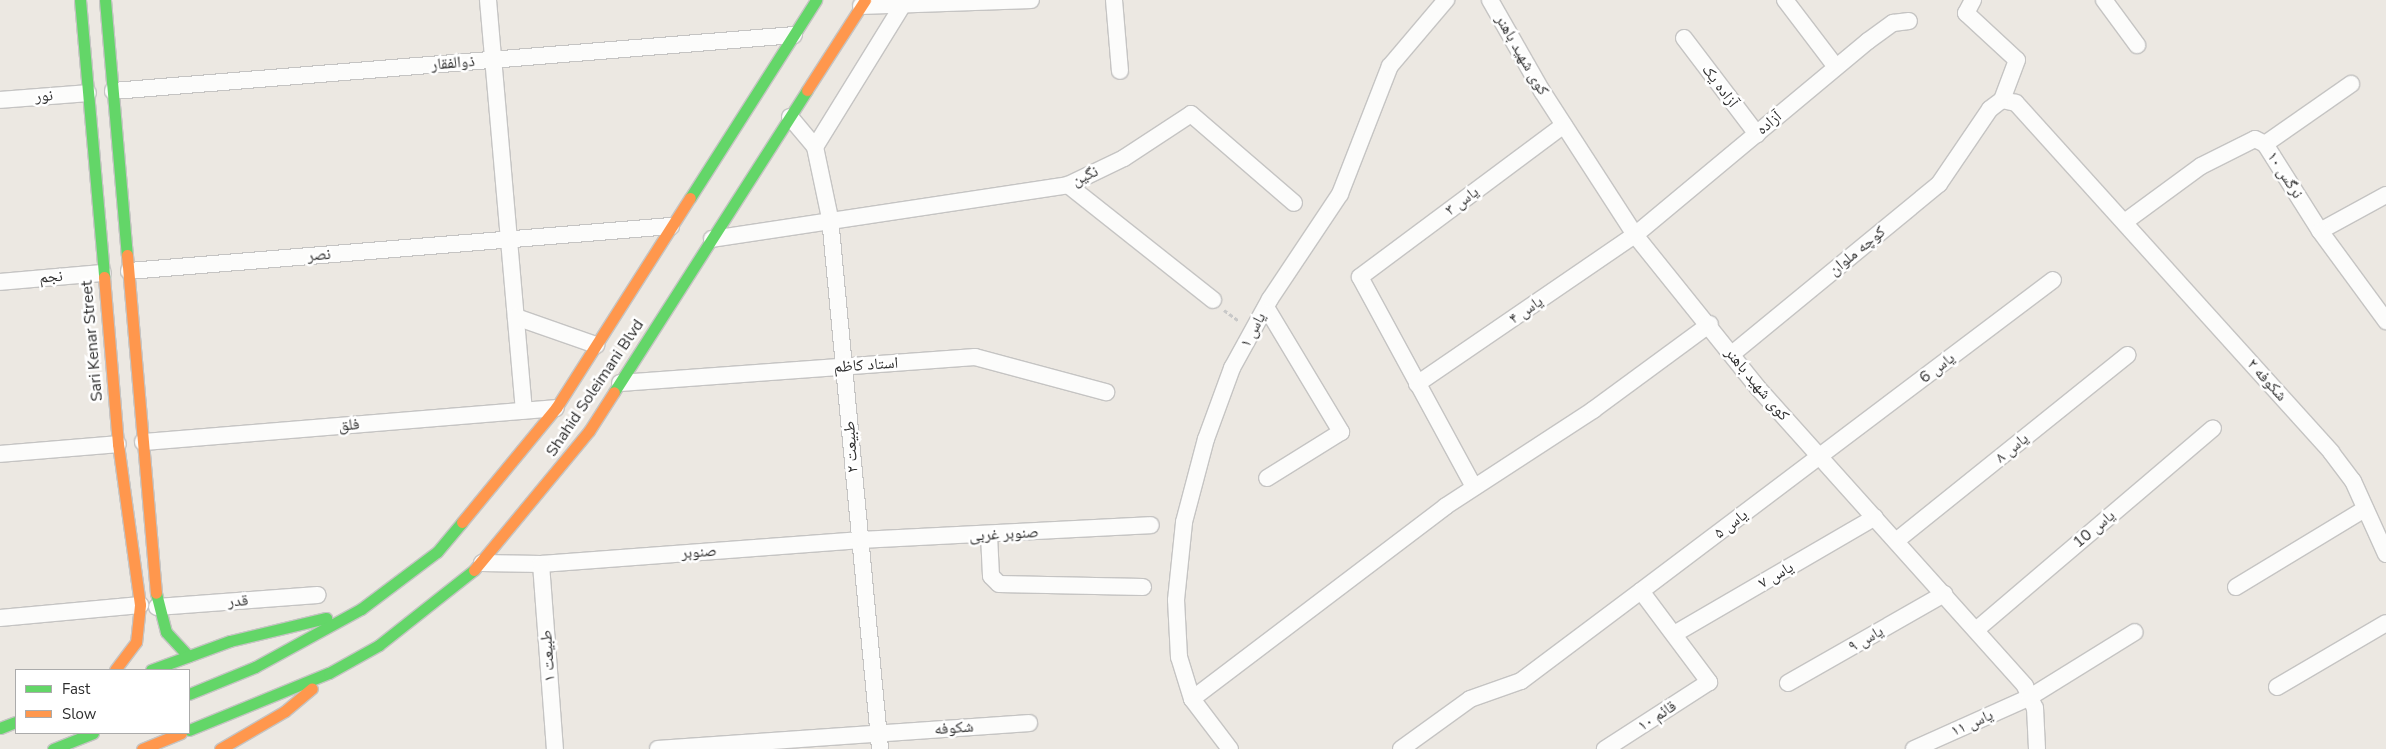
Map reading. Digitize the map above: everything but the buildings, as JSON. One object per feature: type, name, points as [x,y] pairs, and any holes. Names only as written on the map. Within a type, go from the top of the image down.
[{"type":"main road","name":"Sari Kenar Street","points":[[80,0],[118,444],[140,605],[136,642],[116,669]]},
{"type":"main road","points":[[106,0],[157,607],[166,632],[188,656]]},
{"type":"main road","name":"Shahid Soleimani Blvd","points":[[190,694],[255,667],[361,609],[437,552],[556,408],[814,2]]},
{"type":"main road","name":"Shahid Soleimani Blvd","points":[[190,730],[329,673],[379,645],[482,563],[589,431],[863,3]]},
{"type":"main road","points":[[88,93],[113,91]]},
{"type":"main road","points":[[103,273],[129,271]]},
{"type":"main road","points":[[118,444],[143,442]]},
{"type":"main road","points":[[140,605],[157,607]]},
{"type":"main road","points":[[153,669],[230,641],[361,609]]},
{"type":"main road","points":[[220,749],[285,711],[329,673]]},
{"type":"main road","points":[[0,728],[15,722]]},
{"type":"main road","points":[[53,749],[90,734]]},
{"type":"main road","points":[[142,749],[179,734]]},
{"type":"street","points":[[488,0],[524,410]]},
{"type":"street","points":[[863,3],[902,6],[1031,0]]},
{"type":"street","points":[[1114,0],[1120,71]]},
{"type":"street","name":"یاس ۱","points":[[1192,699],[1179,657],[1176,600],[1184,522],[1206,439],[1232,368],[1253,333],[1266,306],[1340,194],[1390,66],[1446,0]]},
{"type":"street","name":"کوی شهید باهنر","points":[[1490,0],[1564,125],[1635,235],[1710,324],[1732,354],[1820,457],[1976,630],[2030,697]]},
{"type":"street","points":[[1785,0],[1836,68]]},
{"type":"street","points":[[1973,0],[1966,13],[2017,60],[2002,100]]},
{"type":"street","points":[[2104,0],[2137,45]]},
{"type":"street","points":[[790,117],[815,147],[902,6]]},
{"type":"street","name":"آزاده","points":[[1635,235],[1836,68],[1893,24],[1909,21]]},
{"type":"street","name":"ذوالفقار","points":[[113,91],[794,35]]},
{"type":"street","name":"آزاده یک","points":[[1684,38],[1757,134]]},
{"type":"street","points":[[2265,144],[2351,84]]},
{"type":"street","name":"نور","points":[[0,100],[88,93]]},
{"type":"street","name":"کوچه ملوان","points":[[1732,354],[1939,184],[1990,109],[2002,100]]},
{"type":"street","name":"شکوفه ۲","points":[[2002,100],[2026,112],[2126,221],[2331,452],[2353,482],[2386,554]]},
{"type":"street","name":"نگین","points":[[712,239],[830,218],[1068,185],[1124,158],[1191,114],[1294,203]]},
{"type":"street","name":"یاس ۳","points":[[1417,384],[1360,277],[1564,125]]},
{"type":"street","name":"نرگس ۱۰","points":[[2126,221],[2201,166],[2255,140],[2265,144],[2320,231],[2386,321]]},
{"type":"street","name":"طبیعت ۲","points":[[815,147],[830,218],[845,367],[858,540],[879,741]]},
{"type":"street","points":[[1068,185],[1214,300]]},
{"type":"street","points":[[2320,231],[2386,195]]},
{"type":"street","name":"نصر","points":[[129,271],[671,226]]},
{"type":"street","name":"یاس ۴","points":[[1417,384],[1635,235]]},
{"type":"street","name":"نجم","points":[[0,282],[103,273]]},
{"type":"street","name":"یاس 6","points":[[1820,457],[2053,280]]},
{"type":"street","points":[[1266,306],[1341,432],[1267,478]]},
{"type":"street","points":[[516,317],[596,344]]},
{"type":"street","points":[[1230,749],[1192,699],[1474,487],[1594,410],[1710,324]]},
{"type":"street","name":"یاس ۸","points":[[1896,541],[2127,355]]},
{"type":"street","name":"استاد کاظم","points":[[620,383],[975,357],[1106,392]]},
{"type":"street","points":[[1417,384],[1474,487]]},
{"type":"street","name":"فلق","points":[[143,442],[556,408]]},
{"type":"street","name":"یاس 10","points":[[1976,630],[2213,428]]},
{"type":"street","points":[[0,454],[118,444]]},
{"type":"street","name":"یاس ۵","points":[[1401,749],[1470,699],[1521,681],[1820,457]]},
{"type":"street","points":[[2236,587],[2365,509]]},
{"type":"street","name":"یاس ۷","points":[[1676,634],[1875,518]]},
{"type":"street","name":"صنوبر غربی","points":[[858,540],[989,535],[1151,525]]},
{"type":"street","points":[[989,535],[991,576],[999,584],[1142,587]]},
{"type":"street","name":"صنوبر","points":[[482,563],[541,564],[858,540]]},
{"type":"street","name":"طبیعت ۱","points":[[541,564],[555,749]]},
{"type":"street","points":[[1641,590],[1676,634]]},
{"type":"street","name":"یاس ۹","points":[[1788,684],[1944,594]]},
{"type":"street","name":"قدر","points":[[157,607],[318,595]]},
{"type":"street","points":[[0,618],[140,605]]},
{"type":"street","points":[[2278,687],[2386,623]]},
{"type":"street","name":"یاس ۱۱","points":[[1914,749],[2030,697],[2135,632]]},
{"type":"street","name":"قائم ۱۰","points":[[1606,749],[1709,682],[1676,634]]},
{"type":"street","points":[[2030,697],[2037,749]]},
{"type":"street","name":"شکوفه","points":[[658,749],[879,741],[1029,723]]},
{"type":"path","points":[[1214,300],[1253,333]]},
{"type":"traffic: fast","points":[[80,0],[104,277]]},
{"type":"traffic: fast","points":[[105,0],[127,255]]},
{"type":"traffic: fast","points":[[690,198],[816,0]]},
{"type":"traffic: fast","points":[[614,392],[807,90]]},
{"type":"traffic: fast","points":[[190,694],[255,667],[361,609],[437,552],[462,522]]},
{"type":"traffic: fast","points":[[190,730],[329,673],[379,645],[474,570]]},
{"type":"traffic: fast","points":[[156,593],[166,632],[188,656]]},
{"type":"traffic: fast","points":[[154,669],[230,641],[326,618]]},
{"type":"traffic: fast","points":[[0,728],[15,722]]},
{"type":"traffic: fast","points":[[53,749],[90,734]]},
{"type":"traffic: slow","points":[[807,90],[865,0]]},
{"type":"traffic: slow","points":[[462,522],[556,408],[690,198]]},
{"type":"traffic: slow","points":[[127,255],[156,593]]},
{"type":"traffic: slow","points":[[104,277],[118,444],[140,605],[136,642],[116,669]]},
{"type":"traffic: slow","points":[[474,570],[589,431],[614,392]]},
{"type":"traffic: slow","points":[[220,749],[285,711],[312,688]]},
{"type":"traffic: slow","points":[[142,749],[179,734]]}]
